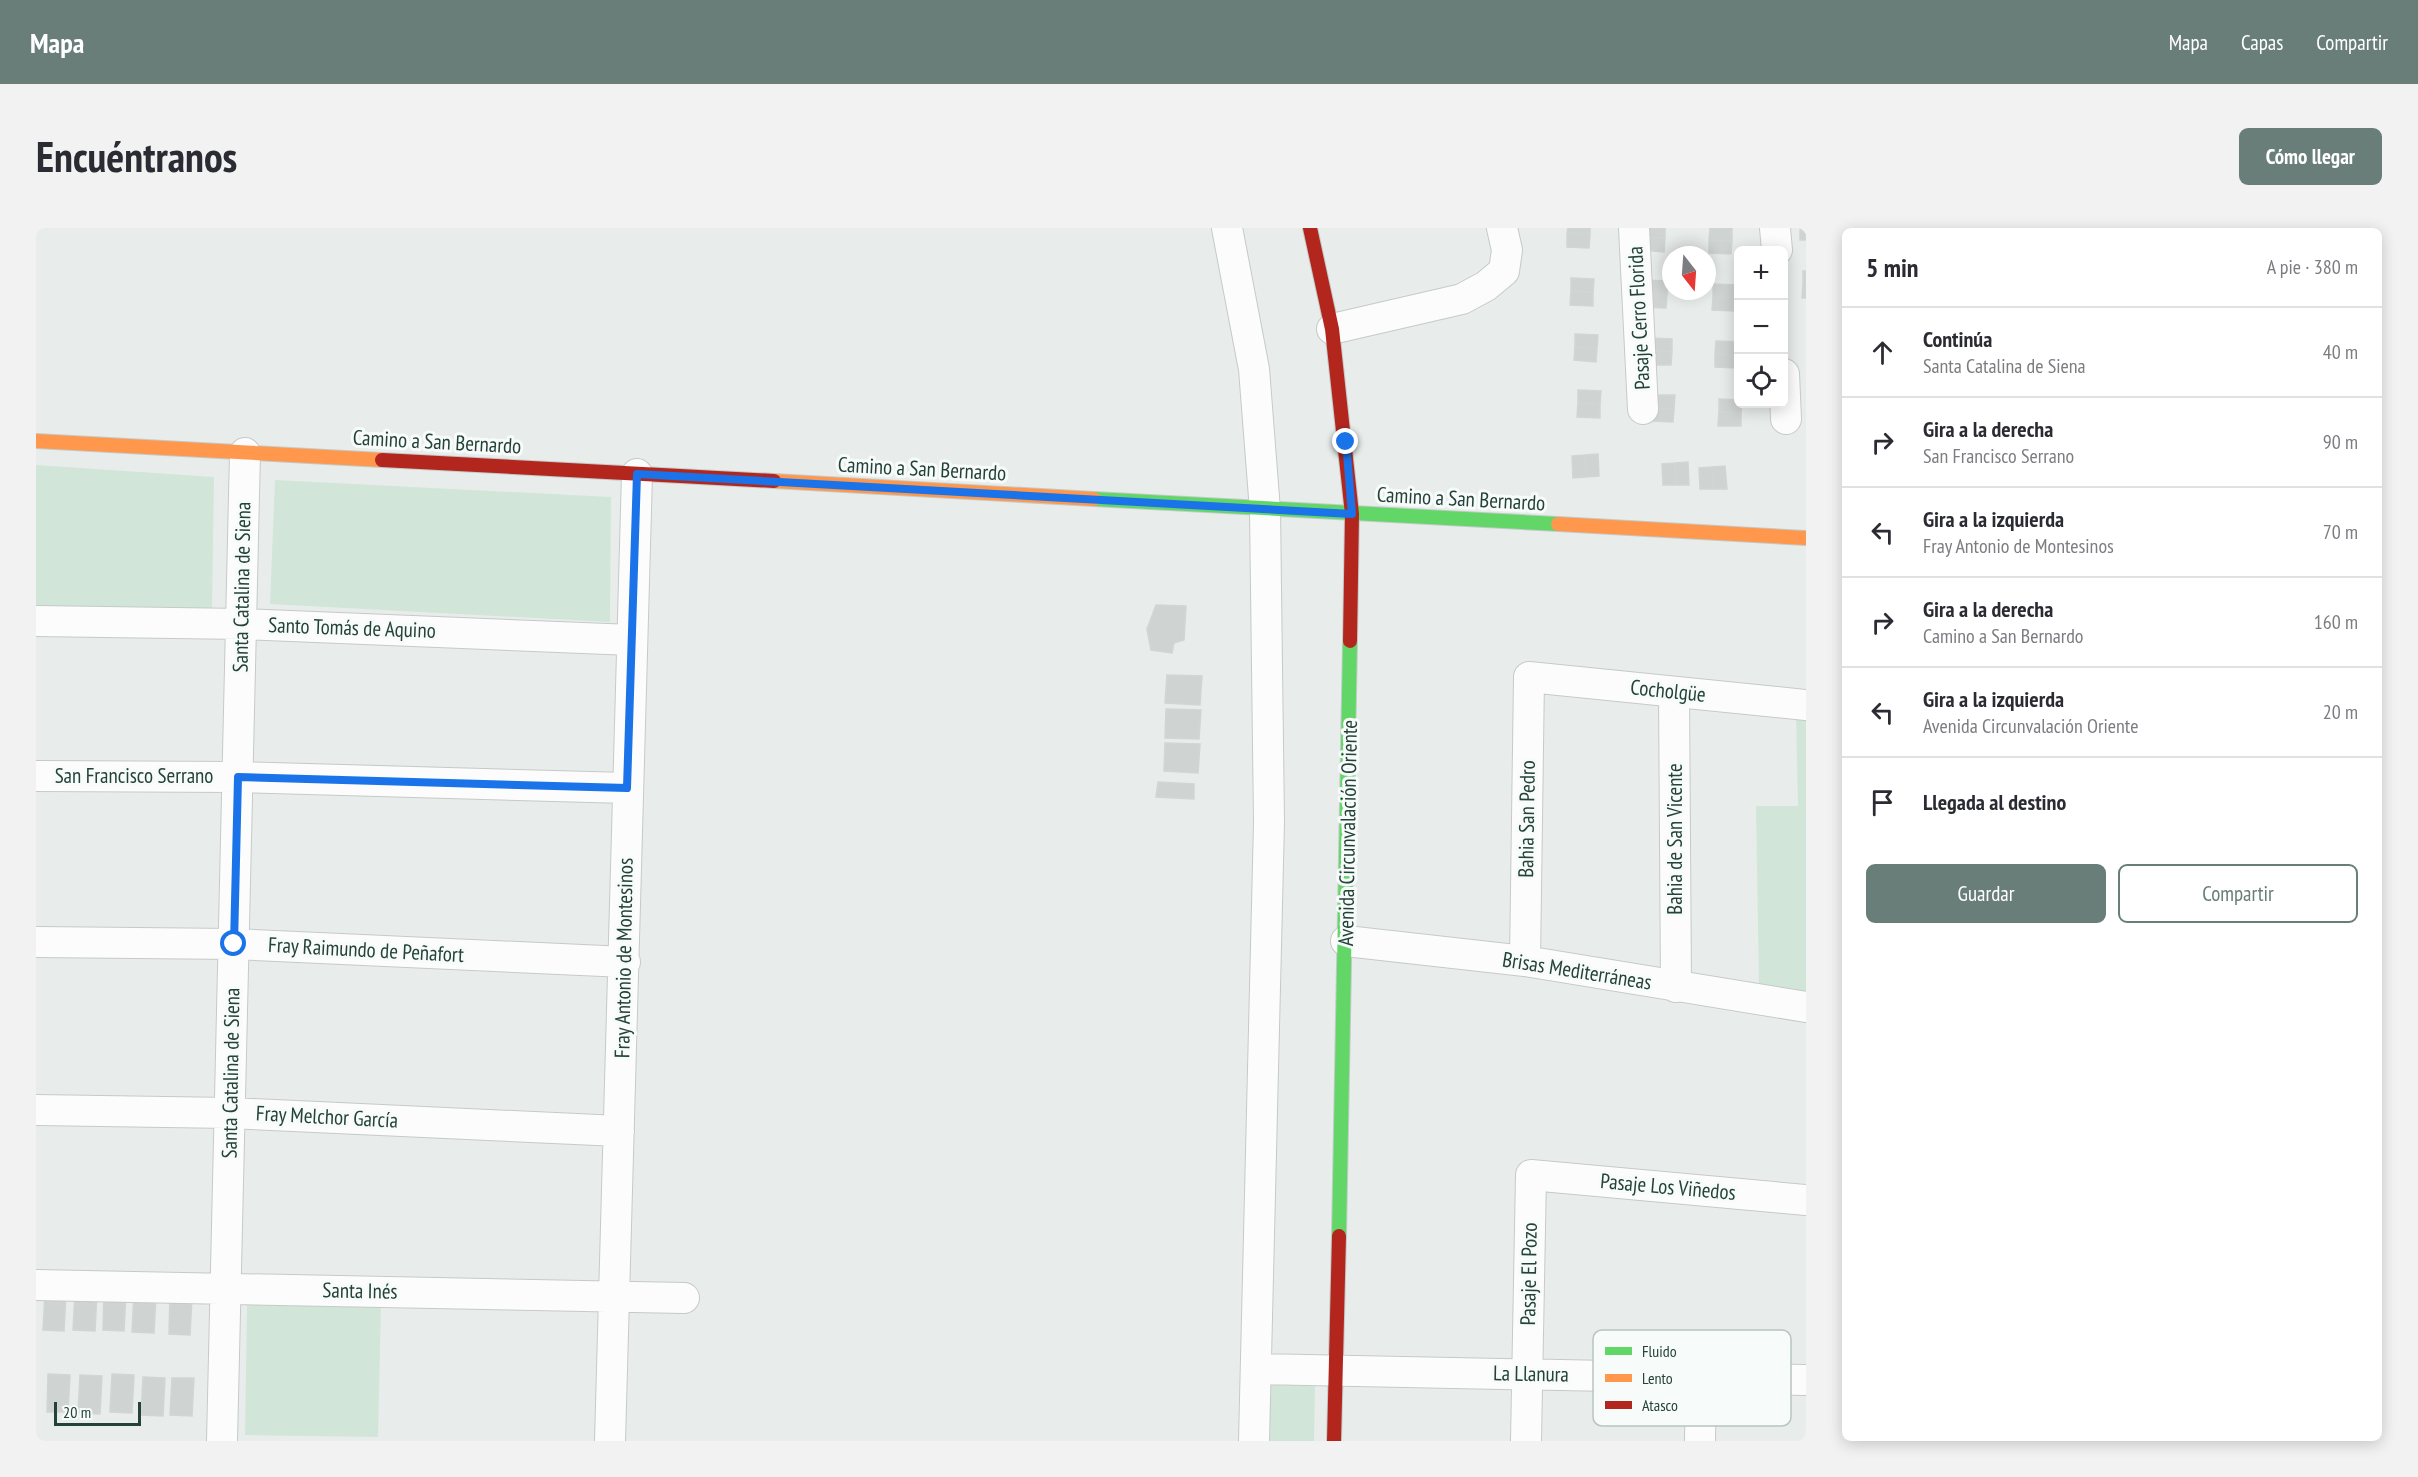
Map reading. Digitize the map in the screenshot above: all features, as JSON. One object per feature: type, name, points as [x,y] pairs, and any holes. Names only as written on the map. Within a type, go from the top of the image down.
[{"type":"street","points":[[1227,228],[1239,279],[1254,369],[1265,510],[1269,822],[1254,1441]]},
{"type":"street","name":"Avenida Circunvalación Oriente","points":[[1310,228],[1332,329],[1352,514],[1346,941],[1334,1441]]},
{"type":"street","points":[[1332,329],[1462,299],[1486,286],[1504,271],[1507,250],[1502,228]]},
{"type":"street","name":"Pasaje Cerro Florida","points":[[1634,228],[1643,409]]},
{"type":"street","points":[[1776,228],[1777,246]]},
{"type":"street","points":[[1786,408],[1786,419]]},
{"type":"street","name":"Camino a San Bernardo","points":[[36,441],[1806,538]]},
{"type":"street","name":"Santa Catalina de Siena","points":[[222,1441],[245,453]]},
{"type":"street","name":"Fray Antonio de Montesinos","points":[[610,1441],[637,474]]},
{"type":"street","name":"Santo Tomás de Aquino","points":[[36,621],[242,624],[632,640]]},
{"type":"street","name":"Cocholgüe","points":[[1529,677],[1806,705]]},
{"type":"street","name":"Bahia San Pedro","points":[[1525,961],[1529,677]]},
{"type":"street","name":"Bahia de San Vicente","points":[[1674,692],[1676,987]]},
{"type":"street","name":"San Francisco Serrano","points":[[36,776],[238,777],[627,788]]},
{"type":"street","name":"Brisas Mediterráneas","points":[[1346,941],[1525,961],[1806,1007]]},
{"type":"street","name":"Fray Raimundo de Peñafort","points":[[36,942],[234,944],[625,962]]},
{"type":"street","name":"Fray Melchor García","points":[[36,1110],[230,1113],[619,1131]]},
{"type":"street","name":"Pasaje Los Viñedos","points":[[1531,1175],[1806,1200]]},
{"type":"street","name":"Pasaje El Pozo","points":[[1526,1441],[1531,1175]]},
{"type":"street","name":"Santa Inés","points":[[36,1285],[684,1298]]},
{"type":"street","name":"La Llanura","points":[[1256,1369],[1593,1376]]},
{"type":"street","name":"La Llanura","points":[[1791,1380],[1806,1380]]},
{"type":"green space","points":[[36,465],[214,477],[212,609],[36,606]]},
{"type":"green space","points":[[275,480],[611,497],[610,622],[270,604]]},
{"type":"green space","points":[[1796,713],[1806,714],[1806,995],[1759,987],[1756,806],[1798,806]]},
{"type":"green space","points":[[247,1305],[381,1307],[378,1437],[245,1435]]},
{"type":"green space","points":[[1261,1385],[1315,1386],[1314,1441],[1260,1441]]},
{"type":"building","points":[[1568,228],[1590,228],[1590,234],[1567,233]]},
{"type":"building","points":[[1643,228],[1665,228],[1665,238],[1642,237]]},
{"type":"building","points":[[1710,228],[1732,228],[1732,241],[1709,240]]},
{"type":"building","points":[[1800,228],[1806,228],[1806,240],[1800,240]]},
{"type":"building","points":[[1567,233],[1590,234],[1589,248],[1567,247]]},
{"type":"building","points":[[1642,237],[1665,238],[1662,252],[1642,250]]},
{"type":"building","points":[[1709,240],[1732,241],[1731,254],[1716,253],[1716,246],[1709,246]]},
{"type":"building","points":[[1803,271],[1806,271],[1806,284],[1803,284]]},
{"type":"building","points":[[1571,278],[1594,279],[1593,292],[1571,291]]},
{"type":"building","points":[[1645,280],[1662,281],[1662,295],[1645,293]]},
{"type":"building","points":[[1716,284],[1734,285],[1734,298],[1716,297]]},
{"type":"building","points":[[1803,284],[1806,284],[1806,298],[1802,298]]},
{"type":"building","points":[[1571,291],[1593,292],[1593,306],[1570,305]]},
{"type":"building","points":[[1645,293],[1662,295],[1662,300],[1667,300],[1666,308],[1644,307]]},
{"type":"building","points":[[1716,297],[1734,298],[1734,311],[1712,310],[1713,300],[1716,300]]},
{"type":"building","points":[[1575,334],[1598,335],[1597,348],[1575,347]]},
{"type":"building","points":[[1650,338],[1672,339],[1672,352],[1649,351]]},
{"type":"building","points":[[1716,341],[1734,342],[1734,355],[1715,354]]},
{"type":"building","points":[[1575,347],[1597,348],[1596,362],[1574,360]]},
{"type":"building","points":[[1649,351],[1672,352],[1671,365],[1649,365]]},
{"type":"building","points":[[1715,354],[1734,355],[1734,368],[1715,367]]},
{"type":"building","points":[[1578,390],[1601,391],[1600,404],[1578,403]]},
{"type":"building","points":[[1652,395],[1675,395],[1674,409],[1652,408]]},
{"type":"building","points":[[1719,399],[1734,400],[1734,408],[1742,408],[1741,413],[1719,412]]},
{"type":"building","points":[[1578,403],[1600,404],[1600,418],[1577,417]]},
{"type":"building","points":[[1652,408],[1674,409],[1673,422],[1651,421]]},
{"type":"building","points":[[1719,412],[1741,413],[1741,426],[1718,426]]},
{"type":"building","points":[[1598,454],[1599,476],[1586,477],[1585,455]]},
{"type":"building","points":[[1585,455],[1586,477],[1573,478],[1572,456]]},
{"type":"building","points":[[1688,462],[1689,485],[1676,485],[1675,463]]},
{"type":"building","points":[[1675,463],[1676,485],[1663,485],[1662,464]]},
{"type":"building","points":[[1725,466],[1727,489],[1713,489],[1712,467]]},
{"type":"building","points":[[1712,467],[1713,489],[1700,489],[1699,468]]},
{"type":"building","points":[[1156,605],[1186,606],[1184,640],[1174,643],[1172,653],[1151,650],[1147,629]]},
{"type":"building","points":[[1167,675],[1202,676],[1200,705],[1165,703]]},
{"type":"building","points":[[1166,709],[1201,710],[1199,739],[1165,738]]},
{"type":"building","points":[[1165,743],[1200,744],[1198,773],[1164,771]]},
{"type":"building","points":[[1158,782],[1194,784],[1194,799],[1156,797]]},
{"type":"building","points":[[45,1292],[66,1293],[64,1331],[43,1330]]},
{"type":"building","points":[[75,1292],[97,1293],[95,1331],[73,1330]]},
{"type":"building","points":[[104,1292],[126,1293],[124,1331],[103,1330]]},
{"type":"building","points":[[134,1294],[156,1295],[154,1333],[132,1332]]},
{"type":"building","points":[[170,1296],[192,1297],[190,1335],[169,1334]]},
{"type":"building","points":[[48,1374],[70,1375],[68,1412],[47,1412]]},
{"type":"building","points":[[112,1374],[134,1375],[132,1413],[110,1412]]},
{"type":"building","points":[[80,1375],[102,1376],[100,1414],[78,1413]]},
{"type":"building","points":[[143,1377],[165,1378],[163,1416],[141,1415]]},
{"type":"building","points":[[172,1378],[194,1378],[192,1416],[170,1415]]},
{"type":"traffic: fast","points":[[1094,499],[1558,524]]},
{"type":"traffic: fast","points":[[1339,1236],[1350,641]]},
{"type":"traffic: slow","points":[[36,441],[382,460]]},
{"type":"traffic: slow","points":[[774,481],[1094,499]]},
{"type":"traffic: slow","points":[[1558,524],[1806,538]]},
{"type":"traffic: jam","points":[[1310,228],[1332,329],[1352,514],[1350,641]]},
{"type":"traffic: jam","points":[[382,460],[774,481]]},
{"type":"traffic: jam","points":[[1334,1441],[1339,1236]]},
{"type":"route","points":[[234,944],[238,777],[627,788],[637,474],[1352,514],[1346,442]]}]
